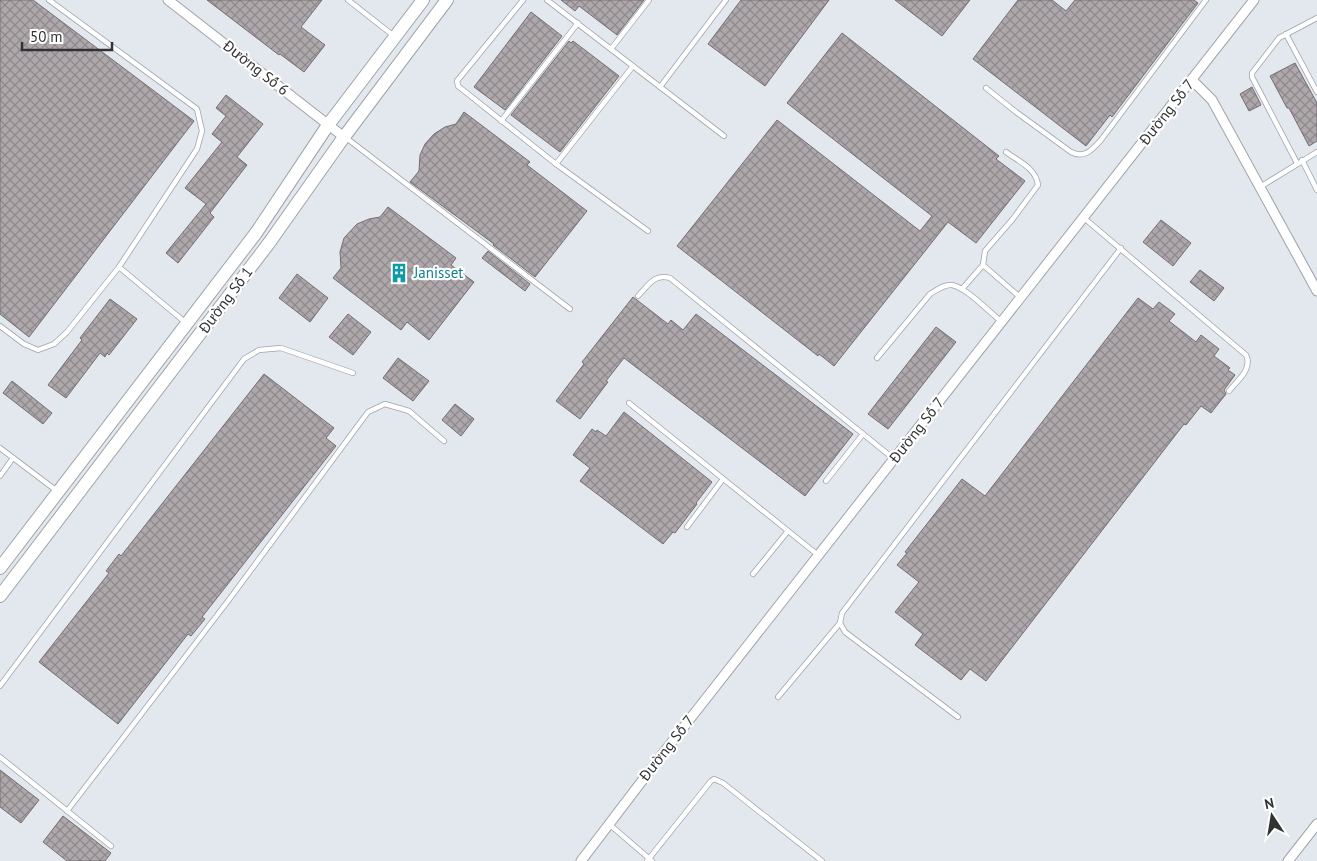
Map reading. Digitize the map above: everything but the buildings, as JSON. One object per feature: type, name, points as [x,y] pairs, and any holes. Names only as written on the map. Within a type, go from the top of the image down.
[{"type":"street","name":"Đường Số 6","points":[[168,0],[344,137]]},
{"type":"street","name":"Đường Số 1","points":[[0,568],[256,233],[328,125],[424,0]]},
{"type":"street","name":"Đường Số 1","points":[[0,596],[270,243],[344,137],[447,0]]},
{"type":"street","name":"Đường Số 7","points":[[581,861],[818,555],[1254,0]]},
{"type":"street","points":[[1192,80],[1212,100],[1317,291]]},
{"type":"street","points":[[1288,861],[1317,824]]},
{"type":"lane","points":[[0,326],[24,344],[38,350],[54,344],[68,332],[119,267],[197,149],[202,131],[197,109],[49,0]]},
{"type":"lane","points":[[348,0],[396,37]]},
{"type":"lane","points":[[523,0],[457,81],[460,89],[556,164],[648,231]]},
{"type":"lane","points":[[547,0],[724,136]]},
{"type":"lane","points":[[611,49],[648,0]]},
{"type":"lane","points":[[660,87],[726,0]]},
{"type":"lane","points":[[986,88],[1071,152],[1078,156],[1084,155],[1101,140],[1206,0]]},
{"type":"lane","points":[[1297,163],[1252,77],[1252,73],[1279,38],[1317,18]]},
{"type":"lane","points":[[501,121],[578,24]]},
{"type":"lane","points":[[1286,34],[1317,92]]},
{"type":"lane","points":[[556,164],[633,66]]},
{"type":"lane","points":[[344,137],[570,309]]},
{"type":"lane","points":[[962,289],[984,265],[986,252],[1038,185],[1037,177],[1029,168],[1006,152]]},
{"type":"lane","points":[[1260,187],[1317,152]]},
{"type":"lane","points":[[1302,160],[1317,190]]},
{"type":"lane","points":[[1084,218],[1246,355],[1249,364],[1247,369],[1229,391]]},
{"type":"lane","points":[[778,697],[840,622],[842,613],[1121,248]]},
{"type":"lane","points":[[984,265],[1021,298]]},
{"type":"lane","points":[[119,267],[187,324]]},
{"type":"lane","points":[[638,296],[657,277],[670,278],[894,459]]},
{"type":"lane","points":[[877,358],[930,294],[950,285],[962,289],[1002,322]]},
{"type":"lane","points":[[0,686],[244,359],[259,350],[280,348],[353,373]]},
{"type":"lane","points":[[629,403],[818,555]]},
{"type":"lane","points":[[67,811],[228,601],[368,412],[385,404],[409,411],[444,441]]},
{"type":"lane","points":[[826,481],[863,434]]},
{"type":"lane","points":[[0,448],[58,492]]},
{"type":"lane","points":[[0,476],[13,458]]},
{"type":"lane","points":[[687,527],[723,479]]},
{"type":"lane","points":[[753,574],[788,532]]},
{"type":"lane","points":[[840,622],[845,632],[958,717]]},
{"type":"lane","points":[[0,757],[111,846]]},
{"type":"lane","points":[[608,824],[650,860],[714,779],[723,782],[822,861]]},
{"type":"place","name":"Janisset","points":[[399,273]]}]
